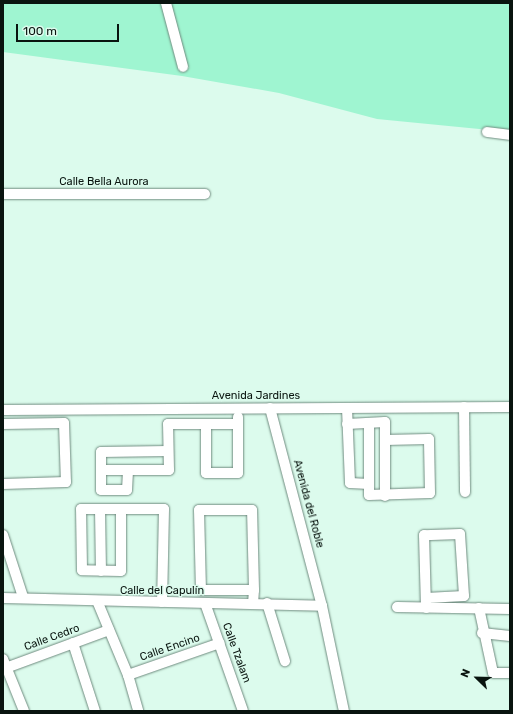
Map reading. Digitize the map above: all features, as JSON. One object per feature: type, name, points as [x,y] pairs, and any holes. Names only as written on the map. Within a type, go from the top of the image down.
[{"type":"street","points":[[166,3],[183,67]]},
{"type":"street","points":[[487,132],[510,135]]},
{"type":"street","name":"Calle Bella Aurora","points":[[3,194],[205,194]]},
{"type":"street","points":[[464,407],[465,492]]},
{"type":"street","name":"Avenida Jardines","points":[[3,410],[510,407]]},
{"type":"street","points":[[206,424],[206,473],[238,473],[238,408]]},
{"type":"street","name":"Avenida del Roble","points":[[270,408],[322,606],[341,710]]},
{"type":"street","points":[[347,408],[350,483],[369,484]]},
{"type":"street","points":[[347,424],[385,422],[385,496]]},
{"type":"street","points":[[3,424],[64,423],[66,482],[3,484]]},
{"type":"street","points":[[369,423],[369,496],[430,493],[429,439],[385,440]]},
{"type":"street","points":[[101,470],[169,470],[168,424],[238,424]]},
{"type":"street","points":[[128,471],[127,490],[101,490],[101,452],[168,451]]},
{"type":"street","points":[[121,509],[121,571],[82,570],[81,509],[164,508],[162,602]]},
{"type":"street","points":[[100,509],[100,571]]},
{"type":"street","points":[[253,604],[254,590],[252,510],[200,510],[201,590],[254,590]]},
{"type":"street","points":[[397,607],[426,603],[464,596],[460,534],[424,535],[426,603]]},
{"type":"street","points":[[3,535],[23,597]]},
{"type":"street","name":"Calle del Capulín","points":[[3,598],[23,597],[98,603],[204,602],[322,606]]},
{"type":"street","name":"Calle Tzalam","points":[[204,602],[244,711]]},
{"type":"street","points":[[98,603],[128,675],[138,711]]},
{"type":"street","points":[[267,603],[284,661]]},
{"type":"street","points":[[426,603],[479,608],[510,609]]},
{"type":"street","points":[[479,608],[482,633],[493,673],[510,673]]},
{"type":"street","name":"Calle Cedro","points":[[4,665],[108,630]]},
{"type":"street","points":[[482,633],[510,636]]},
{"type":"street","points":[[73,643],[95,711]]},
{"type":"street","name":"Calle Encino","points":[[128,675],[220,643]]},
{"type":"street","points":[[4,665],[24,711]]},
{"type":"green space","points":[[3,3],[510,3],[510,132],[377,119],[279,93],[182,76],[3,52]]}]
